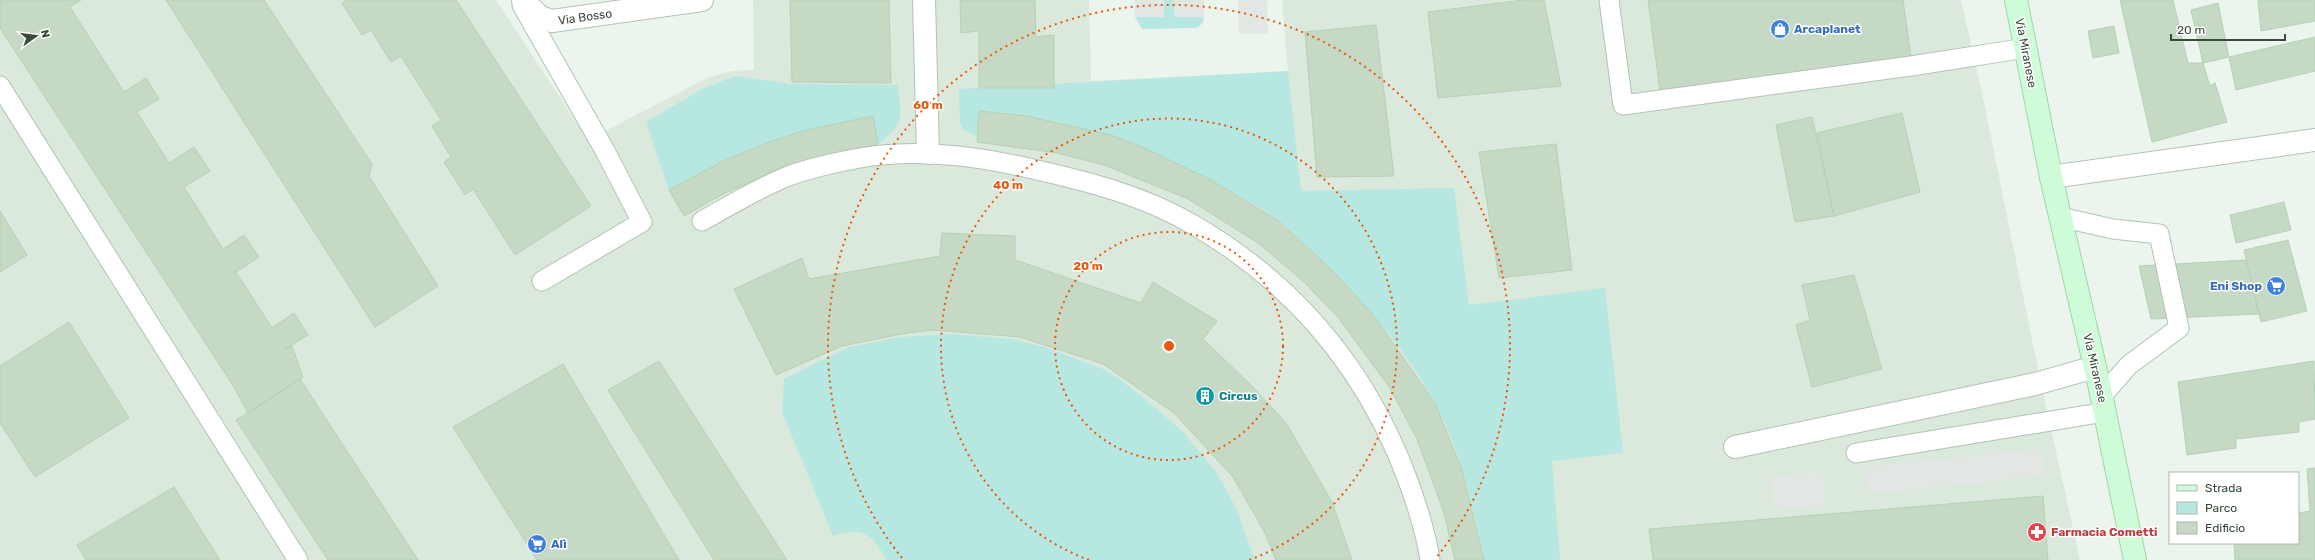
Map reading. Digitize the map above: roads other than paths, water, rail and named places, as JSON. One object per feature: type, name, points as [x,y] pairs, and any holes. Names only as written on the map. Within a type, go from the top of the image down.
[{"type":"street","name":"Via Bosso","points":[[521,0],[540,17],[552,21],[702,0]]},
{"type":"street","points":[[924,0],[928,153]]},
{"type":"street","name":"Via Miranese","points":[[2016,0],[2051,177],[2095,366],[2135,560]]},
{"type":"street","points":[[2051,177],[2315,140]]},
{"type":"street","points":[[1735,446],[2034,384],[2095,366]]},
{"type":"lane","points":[[521,0],[604,149],[642,222],[542,281]]},
{"type":"lane","points":[[1609,0],[1623,105],[1918,65],[2026,48]]},
{"type":"lane","points":[[0,86],[298,560]]},
{"type":"lane","points":[[702,221],[787,177],[880,155],[928,153],[1003,162],[1079,179],[1117,190],[1191,224],[1260,271],[1298,305],[1326,335],[1350,366],[1379,414],[1412,491],[1424,528],[1430,560]]},
{"type":"lane","points":[[1856,453],[2103,404],[2141,354],[2179,328],[2159,234],[2112,229],[2060,216]]},
{"type":"place","name":"Arcaplanet","points":[[1780,29]]},
{"type":"place","name":"Eni Shop","points":[[2276,286]]},
{"type":"place","name":"Circus","points":[[1205,396]]},
{"type":"place","name":"Farmacia Cometti","points":[[2037,532]]},
{"type":"place","name":"Alì","points":[[537,544]]}]
